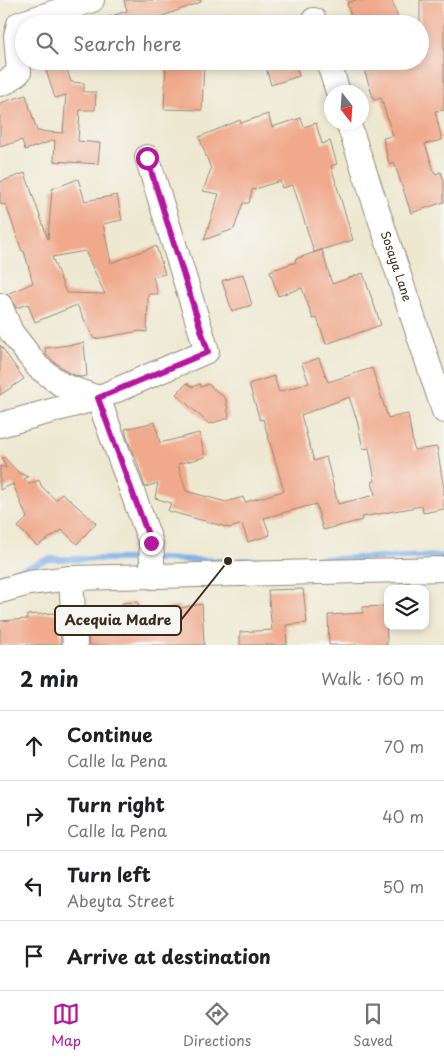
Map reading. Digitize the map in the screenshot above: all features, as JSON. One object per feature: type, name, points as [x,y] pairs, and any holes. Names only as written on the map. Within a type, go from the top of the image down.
[{"type":"street","points":[[46,15],[92,0]]},
{"type":"street","points":[[0,84],[8,81],[20,72],[20,70]]},
{"type":"street","points":[[331,70],[336,85]]},
{"type":"street","name":"Sosaya Lane","points":[[351,130],[444,412]]},
{"type":"street","points":[[0,425],[98,398],[208,352],[147,158]]},
{"type":"street","points":[[0,305],[12,332],[38,367],[62,385],[98,398]]},
{"type":"street","points":[[98,398],[151,543],[153,577]]},
{"type":"street","points":[[0,591],[29,583],[71,578],[444,569]]},
{"type":"street","points":[[71,578],[75,645]]},
{"type":"building","points":[[124,0],[201,0],[201,2],[166,15],[115,15],[127,11]]},
{"type":"building","points":[[356,0],[392,0],[397,15],[350,15],[347,3]]},
{"type":"building","points":[[420,0],[444,0],[444,110],[435,111],[442,140],[425,144],[435,174],[441,172],[444,181],[444,202],[411,213],[394,162],[389,164],[383,138],[393,136],[381,98],[374,100],[364,70],[429,70],[429,15],[420,15]]},
{"type":"building","points":[[46,70],[67,70],[71,82],[84,83],[84,92],[96,92],[95,110],[80,110],[78,141],[100,143],[98,164],[54,161],[55,140],[25,150],[22,140],[0,147],[0,103],[26,95],[37,131],[63,133],[66,95],[55,98]]},
{"type":"building","points":[[166,70],[204,70],[202,110],[164,109]]},
{"type":"building","points":[[267,70],[297,70],[299,76],[271,85]]},
{"type":"building","points":[[268,114],[272,127],[301,118],[304,127],[316,123],[322,144],[330,141],[337,164],[331,166],[353,240],[314,252],[293,185],[282,188],[280,181],[252,190],[249,203],[243,203],[234,229],[204,240],[219,194],[203,191],[211,169],[199,137],[240,120],[241,123]]},
{"type":"building","points":[[25,173],[48,239],[52,189],[78,179],[85,201],[117,195],[122,220],[103,224],[111,263],[156,246],[165,274],[153,277],[158,294],[148,294],[147,332],[140,331],[94,339],[77,305],[35,322],[28,304],[16,308],[12,299],[7,294],[33,283],[24,251],[22,251],[6,205],[0,204],[0,182]],"holes":[[[85,251],[105,294],[66,293],[52,257]]]},
{"type":"building","points":[[322,250],[332,284],[363,273],[381,325],[326,344],[317,318],[313,319],[302,288],[278,296],[270,271],[296,262],[295,259]]},
{"type":"building","points":[[243,274],[252,305],[232,311],[222,281]]},
{"type":"building","points":[[84,343],[87,376],[80,377],[69,373],[46,355],[45,348]]},
{"type":"building","points":[[0,345],[24,379],[0,395]]},
{"type":"building","points":[[319,358],[328,382],[372,368],[388,418],[408,414],[414,450],[437,447],[444,489],[444,509],[423,513],[422,506],[362,517],[362,520],[323,530],[316,504],[264,518],[270,535],[248,542],[242,524],[230,528],[168,511],[171,503],[155,498],[158,483],[145,487],[125,429],[155,422],[160,443],[199,433],[205,457],[178,464],[186,491],[226,502],[243,497],[245,502],[284,491],[263,419],[260,420],[249,384],[274,376],[279,392],[309,383],[302,364]],"holes":[[[349,397],[357,420],[363,449],[369,448],[375,481],[372,482],[375,495],[338,504],[326,457],[314,461],[301,415]]]},
{"type":"building","points":[[187,383],[192,387],[200,384],[201,387],[208,384],[226,399],[229,418],[209,424],[176,394]]},
{"type":"building","points":[[4,457],[19,473],[28,477],[24,479],[29,484],[39,480],[42,487],[56,500],[62,493],[96,523],[77,544],[62,530],[37,546],[18,527],[27,518],[13,484],[0,490],[0,466],[6,468],[2,458]]},
{"type":"building","points":[[303,589],[307,623],[286,625],[287,645],[240,645],[240,632],[272,630],[268,590]]},
{"type":"building","points":[[138,602],[139,613],[179,605],[180,608],[202,604],[204,645],[89,645],[87,612],[122,610],[122,603]]},
{"type":"building","points":[[384,606],[384,630],[387,630],[387,645],[329,645],[328,615],[363,613],[363,607]]},
{"type":"building","points":[[59,614],[61,645],[0,645],[0,621],[27,619],[27,615]]},
{"type":"waterway","points":[[0,577],[49,559],[228,561],[444,556]]},
{"type":"place","name":"Acequia Madre","points":[[228,561]]},
{"type":"route","points":[[147,158],[208,352],[98,398],[151,543]]}]
